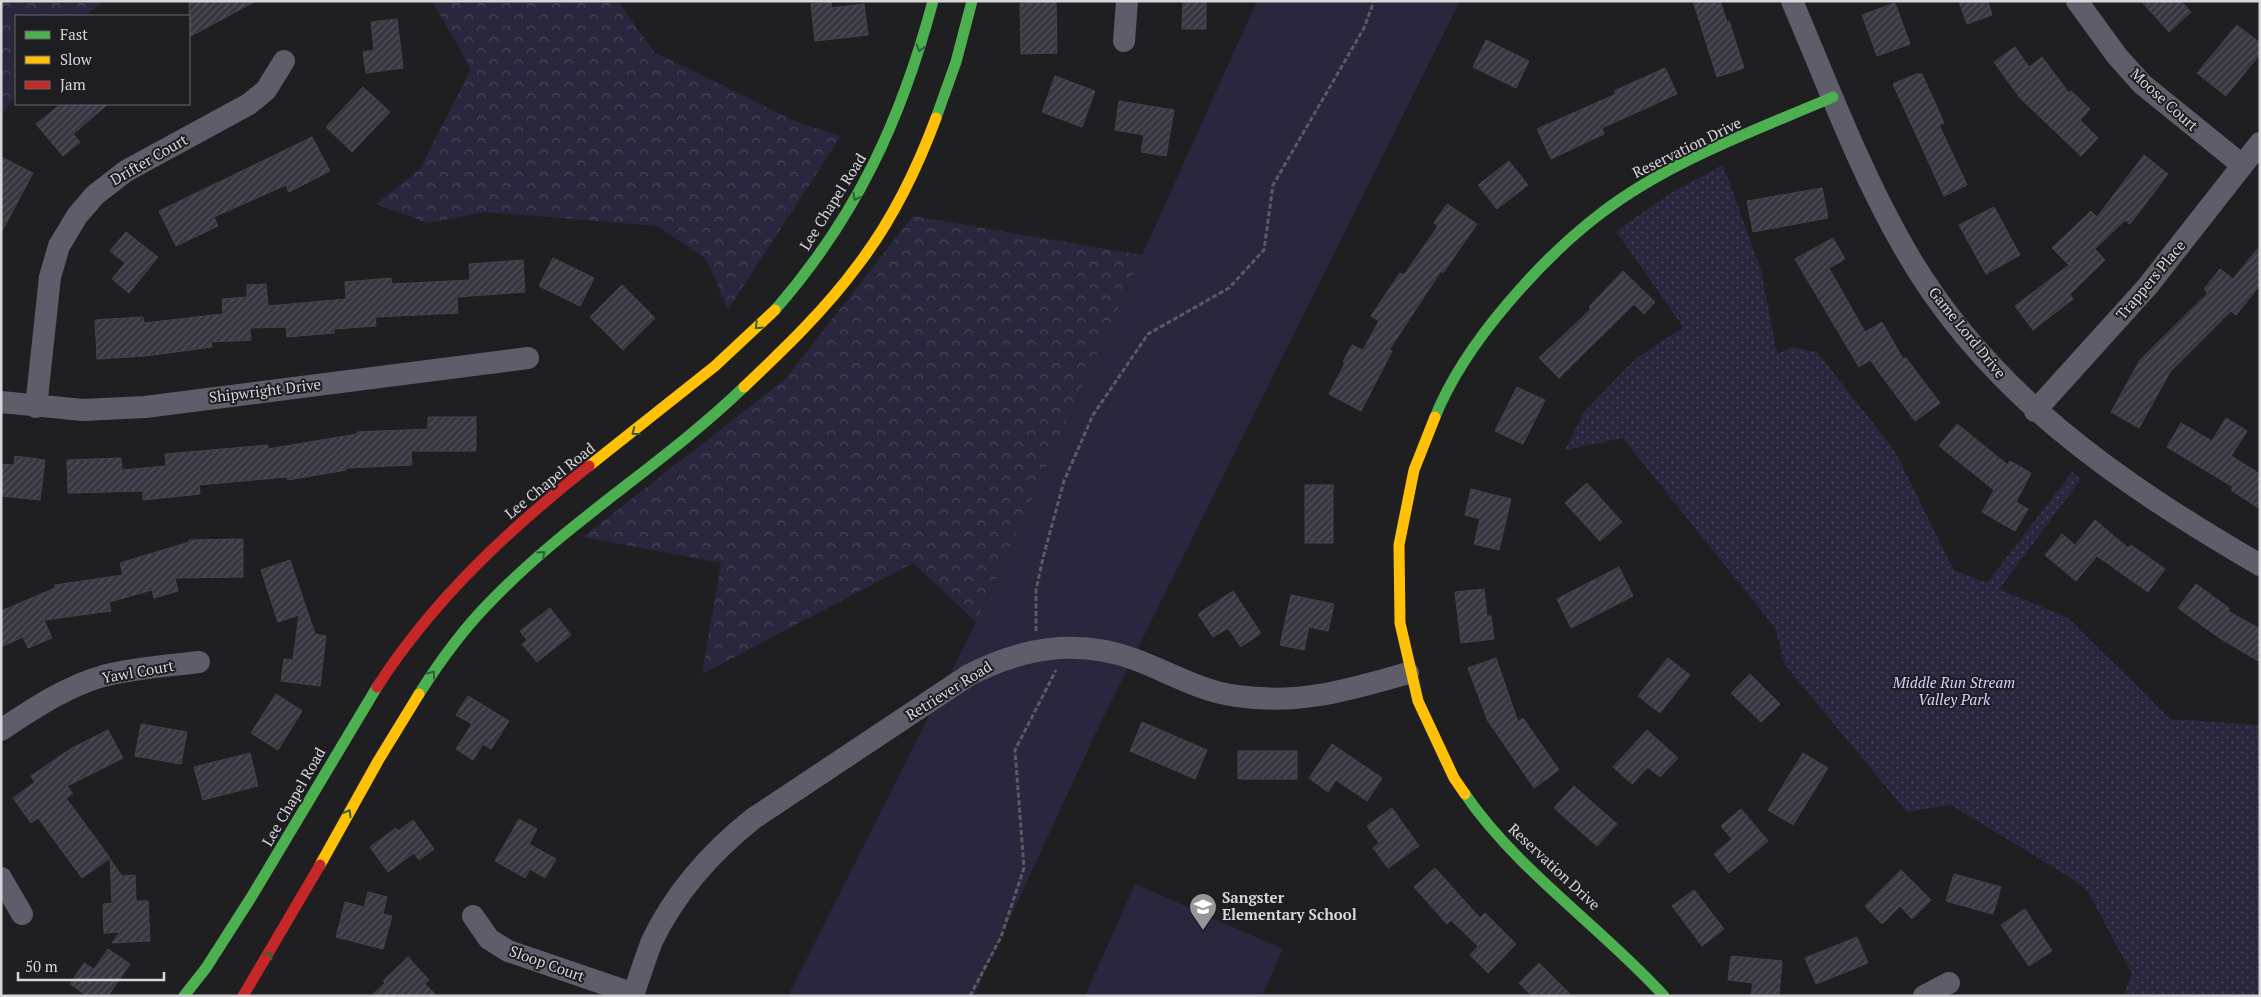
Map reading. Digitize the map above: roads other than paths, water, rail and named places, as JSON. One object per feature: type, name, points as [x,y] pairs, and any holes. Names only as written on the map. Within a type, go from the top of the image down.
[{"type":"main road","name":"Lee Chapel Road","points":[[184,996],[222,942],[274,861],[377,688],[418,630],[484,557],[721,361],[770,314],[804,276],[855,199],[882,149],[897,116],[913,72],[933,1]]},
{"type":"main road","points":[[243,996],[286,928],[337,833],[428,679],[466,629],[557,534],[693,433],[752,382],[817,316],[850,276],[878,236],[906,186],[951,77],[972,1]]},
{"type":"main road","name":"Reservation Drive","points":[[1664,996],[1634,962],[1590,920],[1513,853],[1474,808],[1455,779],[1425,722],[1408,673],[1399,622],[1397,591],[1402,524],[1408,490],[1418,454],[1442,397],[1466,356],[1489,322],[1545,259],[1602,213],[1634,191],[1697,157],[1833,97]]},
{"type":"street","points":[[1124,41],[1127,1]]},
{"type":"street","name":"Game Lord Drive","points":[[1792,1],[1880,203],[1922,277],[1954,322],[1985,360],[2035,410],[2069,439],[2134,486],[2260,565]]},
{"type":"street","name":"Moose Court","points":[[2077,1],[2117,56],[2142,84],[2242,165]]},
{"type":"street","name":"Drifter Court","points":[[36,407],[50,276],[59,246],[77,216],[95,195],[126,171],[249,104],[266,90],[284,61]]},
{"type":"street","name":"Trappers Place","points":[[2035,410],[2147,287],[2260,143]]},
{"type":"street","name":"Shipwright Drive","points":[[1,402],[36,407],[83,410],[146,407],[528,358]]},
{"type":"street","name":"Retriever Road","points":[[633,995],[652,942],[672,905],[697,871],[726,840],[754,818],[969,675],[997,661],[1036,651],[1069,647],[1114,653],[1134,659],[1205,689],[1236,696],[1270,700],[1319,697],[1408,673]]},
{"type":"street","name":"Yawl Court","points":[[1,730],[42,703],[79,684],[122,672],[199,662]]},
{"type":"street","points":[[1,878],[22,914]]},
{"type":"street","name":"Sloop Court","points":[[473,916],[489,939],[508,951],[633,995]]},
{"type":"street","points":[[1924,996],[1949,983]]},
{"type":"place","name":"Sangster Elementary School","points":[[1203,931]]},
{"type":"park label","name":"Middle Run Stream Valley Park","points":[[1954,692]]}]
